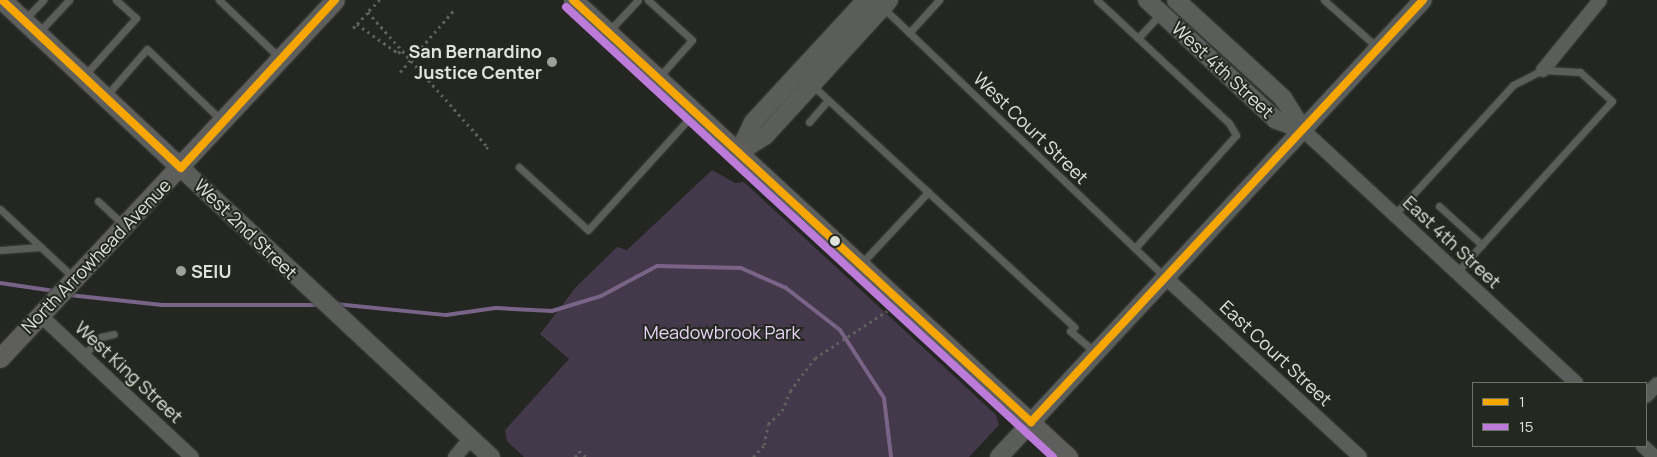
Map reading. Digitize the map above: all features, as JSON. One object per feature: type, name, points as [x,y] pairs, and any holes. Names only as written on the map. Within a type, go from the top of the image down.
[{"type":"main road","name":"West 2nd Street","points":[[2,0],[181,168]]},
{"type":"main road","name":"North Arrowhead Avenue","points":[[0,358],[181,168],[334,0]]},
{"type":"main road","points":[[575,1],[1068,457]]},
{"type":"street","points":[[739,152],[753,122],[866,0]]},
{"type":"street","name":"West 4th Street","points":[[1147,0],[1276,120],[1302,129]]},
{"type":"street","name":"West 4th Street","points":[[1176,0],[1283,98],[1302,129]]},
{"type":"street","points":[[999,457],[1423,0]]},
{"type":"street","points":[[1543,70],[1600,0]]},
{"type":"street","points":[[739,152],[765,136],[813,85],[882,2]]},
{"type":"street","name":"East 4th Street","points":[[1302,129],[1575,382]]},
{"type":"street","name":"West 2nd Street","points":[[181,168],[346,324],[491,457]]},
{"type":"street","name":"East Court Street","points":[[1166,277],[1360,457]]},
{"type":"street","name":"West King Street","points":[[45,309],[84,356],[192,457]]},
{"type":"street","points":[[1647,395],[1657,384]]},
{"type":"street","points":[[455,457],[471,438]]},
{"type":"street","points":[[1644,447],[1655,457]]},
{"type":"lane","points":[[24,20],[43,0]]},
{"type":"lane","points":[[38,33],[69,0]]},
{"type":"lane","points":[[84,76],[136,18],[116,0]]},
{"type":"lane","points":[[219,0],[280,58]]},
{"type":"lane","points":[[608,32],[638,0]]},
{"type":"lane","points":[[648,0],[692,40],[659,78]]},
{"type":"lane","points":[[909,33],[939,0]]},
{"type":"lane","points":[[1097,0],[1236,135],[1135,248]]},
{"type":"lane","points":[[1324,0],[1378,48]]},
{"type":"lane","name":"West Court Street","points":[[882,2],[909,33],[1166,277]]},
{"type":"lane","points":[[1138,38],[1161,13]]},
{"type":"lane","points":[[106,96],[147,50],[223,121]]},
{"type":"lane","points":[[1395,214],[1513,85],[1543,70],[1580,72],[1612,101],[1457,272]]},
{"type":"lane","points":[[799,72],[1096,352]]},
{"type":"lane","points":[[809,122],[828,100]]},
{"type":"lane","points":[[519,167],[588,230],[695,111]]},
{"type":"lane","points":[[1419,188],[1426,194]]},
{"type":"lane","points":[[860,265],[928,192]]},
{"type":"lane","points":[[98,201],[125,226]]},
{"type":"lane","points":[[1439,206],[1482,245]]},
{"type":"lane","points":[[0,209],[41,247],[77,276]]},
{"type":"lane","points":[[0,250],[41,247]]},
{"type":"lane","points":[[84,356],[101,337],[114,334]]},
{"type":"path","points":[[353,28],[380,0]]},
{"type":"path","points":[[368,12],[488,147],[485,151]]},
{"type":"path","points":[[400,72],[453,12]]},
{"type":"path","points":[[357,24],[398,53],[402,49]]},
{"type":"path","points":[[752,457],[764,445],[766,428],[782,411],[790,391],[815,358],[864,330],[886,311]]},
{"type":"path","points":[[575,457],[579,452],[587,457]]},
{"type":"green space","name":"Meadowbrook Park","points":[[712,170],[735,183],[744,182],[996,415],[999,425],[969,457],[524,457],[507,441],[505,430],[569,359],[540,334],[576,287],[617,247],[627,250]]},
{"type":"waterway","points":[[335,304],[446,315],[496,308],[552,311],[601,296],[657,266],[741,268],[786,288],[840,330],[884,398],[891,457]]},
{"type":"waterway","points":[[0,283],[54,291]]},
{"type":"waterway","points":[[69,295],[162,305],[318,305]]},
{"type":"transit line","name":"1","points":[[2,0],[181,168],[335,0]]},
{"type":"transit line","name":"1","points":[[573,0],[1031,422],[1423,0]]},
{"type":"transit line","name":"15","points":[[566,7],[1053,457]]},
{"type":"place","name":"San Bernardino Justice Center","points":[[552,62]]},
{"type":"place","name":"SEIU","points":[[181,271]]}]
